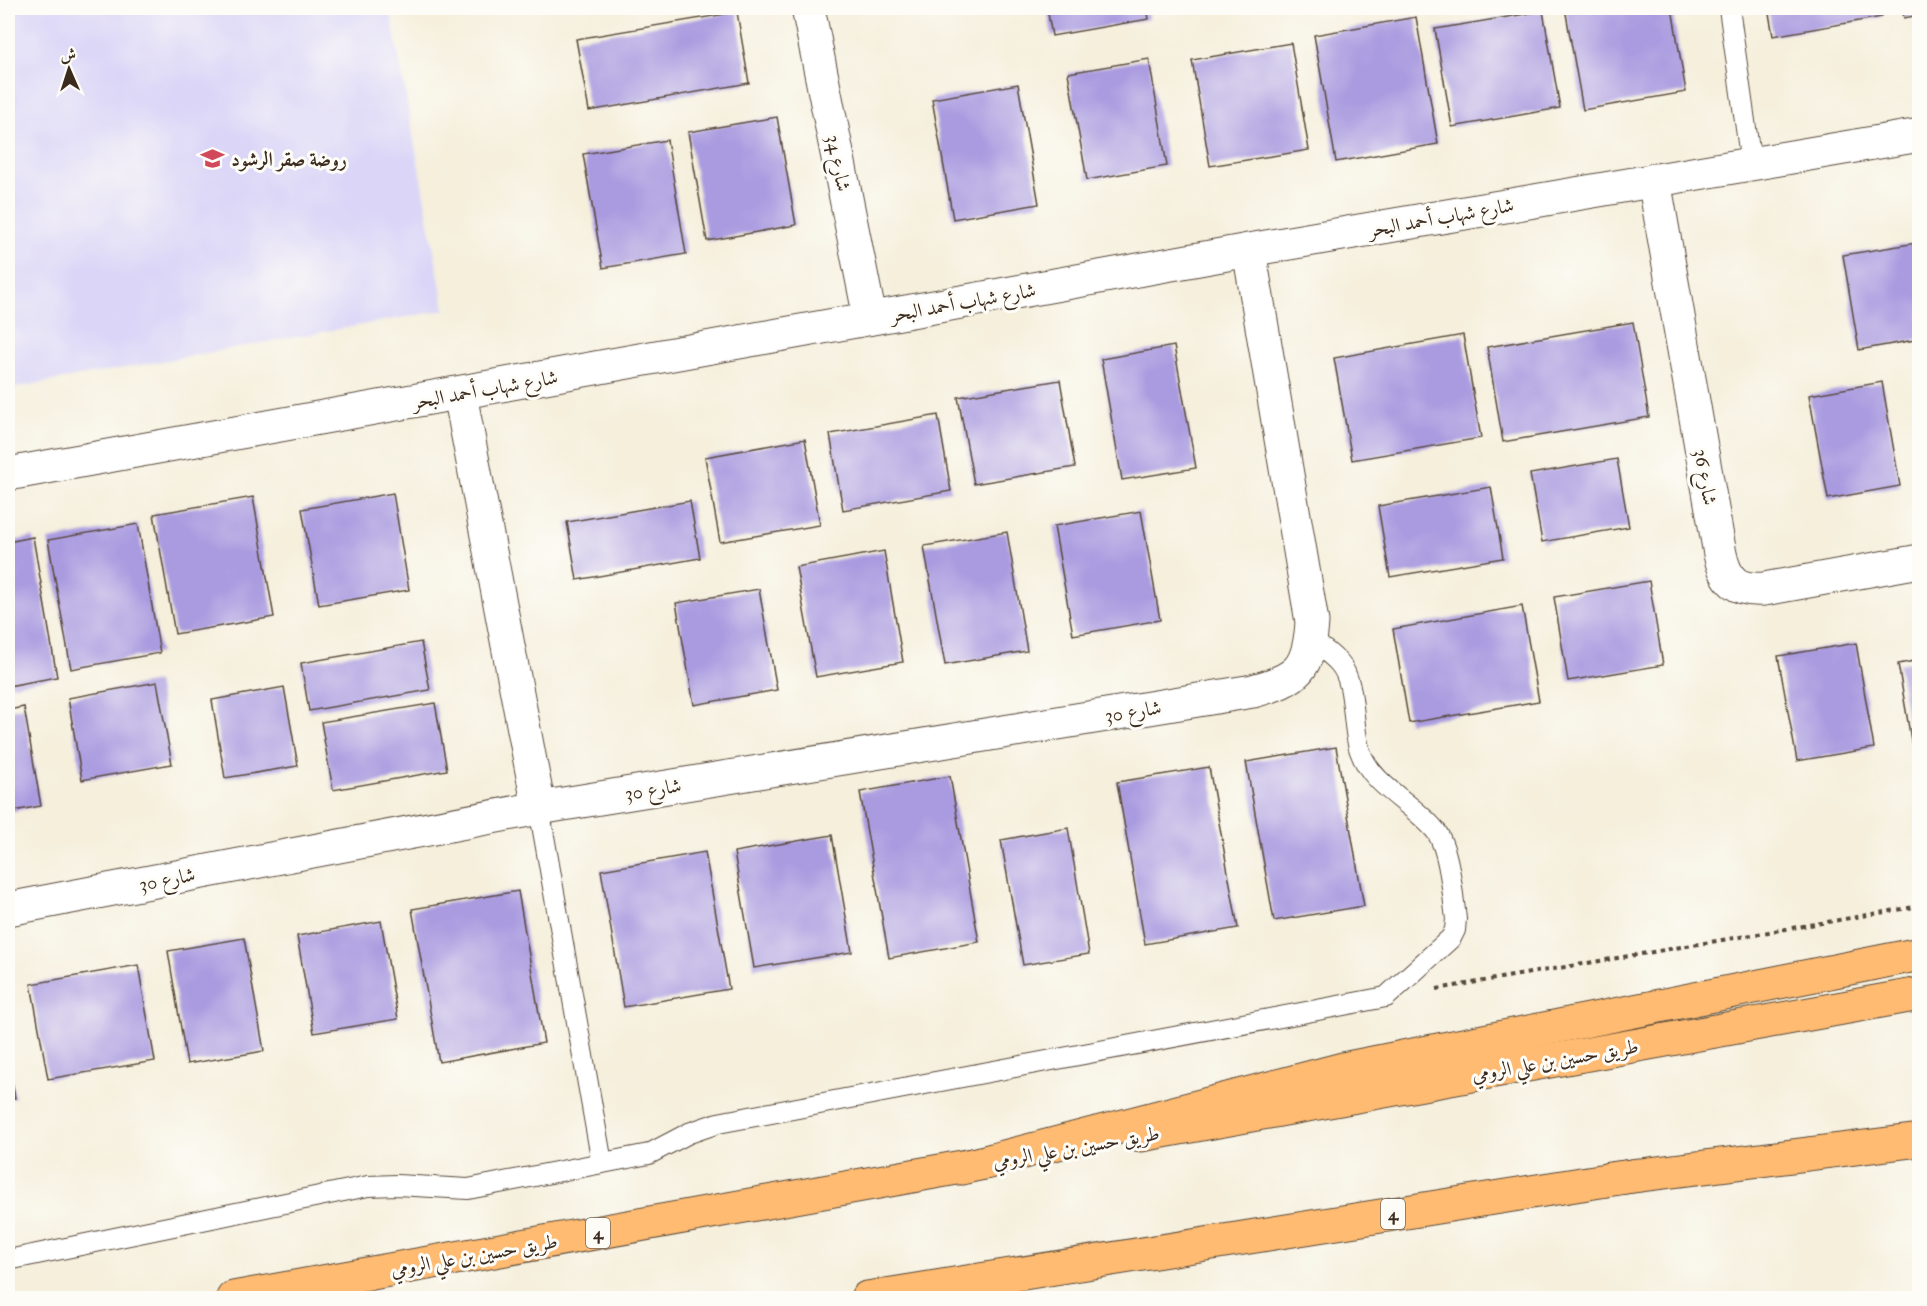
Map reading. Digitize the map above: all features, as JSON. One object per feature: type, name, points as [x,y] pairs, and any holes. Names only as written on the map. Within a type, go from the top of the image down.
[{"type":"highway","points":[[962,1167],[1343,1069],[1920,954]]},
{"type":"highway","name":"طريق حسين بن علي الرومي","points":[[233,1299],[1920,994]]},
{"type":"highway","name":"4","points":[[867,1299],[1920,1130]]},
{"type":"highway","points":[[1609,1179],[1920,1140]]},
{"type":"street","name":"شارع 34","points":[[808,8],[870,318]]},
{"type":"street","name":"شارع شهاب أحمد البحر","points":[[8,474],[1249,250],[1920,135]]},
{"type":"street","name":"شارع 36","points":[[1654,180],[1720,554],[1729,578],[1744,589],[1764,589],[1920,561]]},
{"type":"street","name":"شارع 30","points":[[8,909],[539,808],[1253,691],[1287,680],[1300,669],[1308,652],[1312,622],[1249,250]]},
{"type":"street","points":[[460,394],[539,808]]},
{"type":"street","points":[[951,1299],[987,1278]]},
{"type":"lane","points":[[1729,8],[1751,164]]},
{"type":"lane","points":[[8,1260],[368,1186],[398,1185],[468,1189],[650,1154],[689,1133],[718,1123],[1386,998],[1444,945],[1455,930],[1456,919],[1445,851],[1436,830],[1368,767],[1360,751],[1346,673],[1339,662],[1311,639]]},
{"type":"lane","points":[[539,808],[602,1163]]},
{"type":"path","points":[[1386,998],[1920,906]]},
{"type":"shaded area","name":"روضة صقر الرشود","points":[[8,8],[390,8],[445,310],[8,389]]},
{"type":"building","points":[[1047,8],[1147,8],[1149,19],[1052,36]]},
{"type":"building","points":[[1190,8],[1207,8],[1207,9],[1191,12]]},
{"type":"building","points":[[1565,8],[1672,8],[1686,92],[1583,110]]},
{"type":"building","points":[[1768,8],[1880,8],[1882,17],[1773,36]]},
{"type":"building","points":[[1902,8],[1920,8],[1920,15],[1904,18]]},
{"type":"building","points":[[1543,11],[1560,108],[1452,127],[1435,29]]},
{"type":"building","points":[[737,12],[749,83],[589,111],[576,39]]},
{"type":"building","points":[[1416,17],[1438,144],[1336,162],[1314,35]]},
{"type":"building","points":[[1291,43],[1309,150],[1210,166],[1192,60]]},
{"type":"building","points":[[1149,59],[1167,166],[1087,180],[1068,73]]},
{"type":"building","points":[[1018,84],[1039,204],[953,219],[932,99]]},
{"type":"building","points":[[777,117],[796,225],[707,241],[688,132]]},
{"type":"building","points":[[667,140],[686,254],[603,268],[583,154]]},
{"type":"building","points":[[1916,243],[1920,261],[1920,339],[1859,350],[1843,255]]},
{"type":"building","points":[[1633,322],[1649,417],[1503,442],[1487,347]]},
{"type":"building","points":[[1463,335],[1481,438],[1352,460],[1334,358]]},
{"type":"building","points":[[1174,346],[1196,468],[1122,480],[1101,359]]},
{"type":"building","points":[[1060,380],[1075,467],[974,484],[958,397]]},
{"type":"building","points":[[1882,382],[1900,486],[1828,499],[1809,395]]},
{"type":"building","points":[[938,415],[951,491],[843,510],[830,434]]},
{"type":"building","points":[[805,439],[820,525],[720,542],[705,457]]},
{"type":"building","points":[[1617,459],[1629,527],[1542,542],[1530,474]]},
{"type":"building","points":[[1491,487],[1503,558],[1390,577],[1378,506]]},
{"type":"building","points":[[393,493],[409,590],[319,605],[302,509]]},
{"type":"building","points":[[253,497],[274,617],[175,634],[154,514]]},
{"type":"building","points":[[690,501],[700,558],[577,580],[567,522]]},
{"type":"building","points":[[1141,511],[1160,620],[1073,635],[1054,526]]},
{"type":"building","points":[[138,524],[160,653],[71,669],[48,540]]},
{"type":"building","points":[[1007,532],[1027,651],[945,665],[924,546]]},
{"type":"building","points":[[33,537],[57,677],[8,686],[8,542]]},
{"type":"building","points":[[884,551],[903,662],[816,677],[796,567]]},
{"type":"building","points":[[1649,581],[1663,665],[1568,681],[1554,597]]},
{"type":"building","points":[[759,589],[777,690],[694,705],[676,603]]},
{"type":"building","points":[[1522,606],[1539,701],[1409,723],[1393,629]]},
{"type":"building","points":[[421,642],[430,690],[309,711],[301,663]]},
{"type":"building","points":[[1856,643],[1874,748],[1797,761],[1778,656]]},
{"type":"building","points":[[1920,660],[1920,775],[1917,775],[1898,664]]},
{"type":"building","points":[[157,682],[172,764],[82,780],[68,698]]},
{"type":"building","points":[[284,687],[298,766],[225,778],[212,700]]},
{"type":"building","points":[[435,703],[447,770],[333,790],[321,722]]},
{"type":"building","points":[[24,707],[41,806],[8,812],[8,710]]},
{"type":"building","points":[[1336,747],[1364,906],[1274,921],[1246,762]]},
{"type":"building","points":[[1209,767],[1238,928],[1145,944],[1117,782]]},
{"type":"building","points":[[950,776],[979,942],[889,958],[860,792]]},
{"type":"building","points":[[1068,828],[1089,954],[1023,965],[1001,840]]},
{"type":"building","points":[[832,835],[852,952],[754,968],[734,852]]},
{"type":"building","points":[[705,852],[729,989],[624,1007],[601,870]]},
{"type":"building","points":[[518,891],[544,1043],[439,1062],[412,909]]},
{"type":"building","points":[[381,921],[398,1019],[314,1033],[297,936]]},
{"type":"building","points":[[244,938],[264,1051],[187,1064],[168,951]]},
{"type":"building","points":[[138,965],[155,1061],[48,1079],[31,984]]},
{"type":"building","points":[[8,1059],[15,1098],[8,1099]]},
{"type":"place","name":"روضة صقر الرشود","points":[[213,159]]}]
